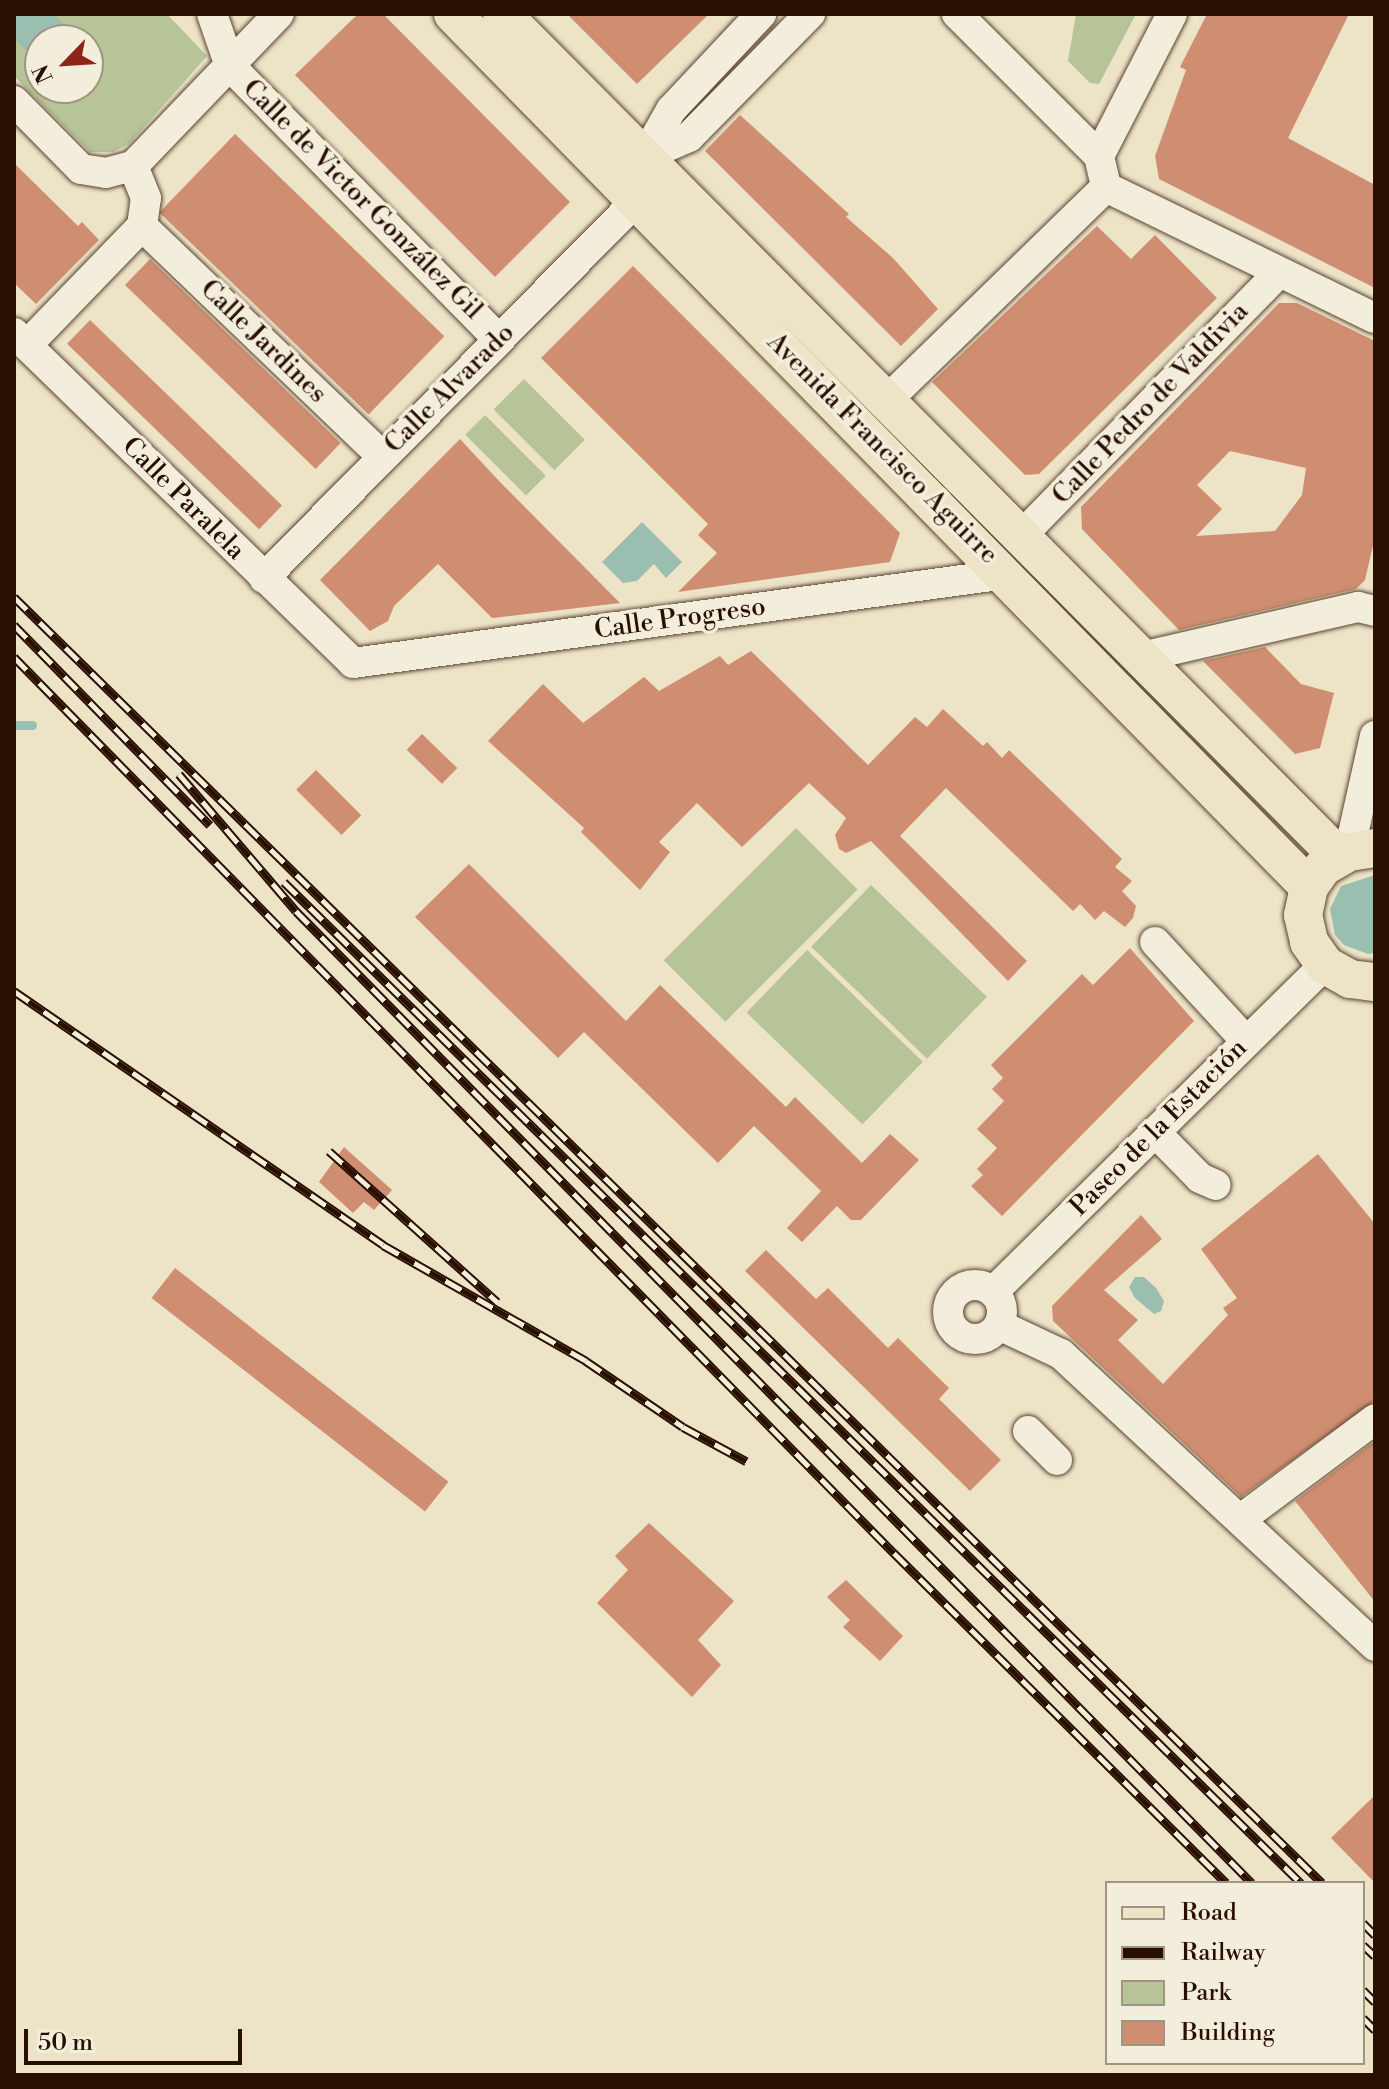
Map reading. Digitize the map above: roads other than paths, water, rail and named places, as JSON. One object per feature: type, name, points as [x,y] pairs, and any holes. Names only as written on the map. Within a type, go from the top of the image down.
[{"type":"main road","name":"Avenida Francisco Aguirre","points":[[453,14],[1006,574],[1309,887]]},
{"type":"main road","name":"Avenida Francisco Aguirre","points":[[502,14],[1141,657],[1354,852]]},
{"type":"main road","points":[[1354,852],[1309,887],[1305,928],[1325,965],[1350,979],[1375,982]]},
{"type":"street","name":"Calle de Victor González Gil","points":[[212,14],[230,66],[499,340]]},
{"type":"street","points":[[14,101],[81,169],[106,173],[133,166],[279,14]]},
{"type":"street","points":[[645,156],[689,137],[810,14]]},
{"type":"street","points":[[957,14],[1099,156],[1106,187]]},
{"type":"street","points":[[1099,156],[1172,14]]},
{"type":"street","points":[[645,156],[671,110],[745,19]]},
{"type":"street","points":[[20,339],[142,226],[146,198],[133,166]]},
{"type":"street","points":[[886,401],[1106,187]]},
{"type":"street","points":[[1106,187],[1375,318]]},
{"type":"street","name":"Calle Alvarado","points":[[264,578],[637,200]]},
{"type":"street","name":"Calle Jardines","points":[[142,226],[383,457]]},
{"type":"street","name":"Calle Pedro de Valdivia","points":[[1022,535],[1279,273]]},
{"type":"street","name":"Calle Paralela","points":[[20,339],[353,663]]},
{"type":"street","name":"Calle Progreso","points":[[353,663],[1006,574]]},
{"type":"street","points":[[1141,657],[1358,607],[1375,611]]},
{"type":"street","points":[[1354,852],[1375,736]]},
{"type":"street","points":[[1155,942],[1246,1041]]},
{"type":"street","name":"Paseo de la Estación","points":[[993,1292],[1325,965]]},
{"type":"street","points":[[1155,1132],[1200,1178],[1216,1185]]},
{"type":"street","points":[[968,1286],[993,1292],[1002,1308],[999,1325],[986,1337],[968,1339],[953,1330],[947,1313],[953,1295],[968,1286]]},
{"type":"street","points":[[999,1325],[1061,1354],[1375,1646]]},
{"type":"street","points":[[1241,1519],[1375,1419]]},
{"type":"street","points":[[1028,1431],[1057,1460]]},
{"type":"waterway","points":[[14,725],[32,725]]},
{"type":"railway","points":[[14,597],[1320,1881]]},
{"type":"railway","points":[[14,625],[210,825]]},
{"type":"railway","points":[[14,657],[894,1553],[1224,1881]]},
{"type":"railway","points":[[179,774],[296,911],[1250,1881]]},
{"type":"railway","points":[[284,882],[1299,1881]]},
{"type":"railway","points":[[14,991],[383,1245],[586,1361],[683,1427],[746,1461]]},
{"type":"railway","points":[[329,1151],[497,1302]]},
{"type":"railway","points":[[1365,1925],[1375,1935]]},
{"type":"railway","points":[[1365,1947],[1375,1956]]},
{"type":"railway","points":[[1365,1992],[1375,2002]]},
{"type":"railway","points":[[1365,2020],[1375,2030]]}]
